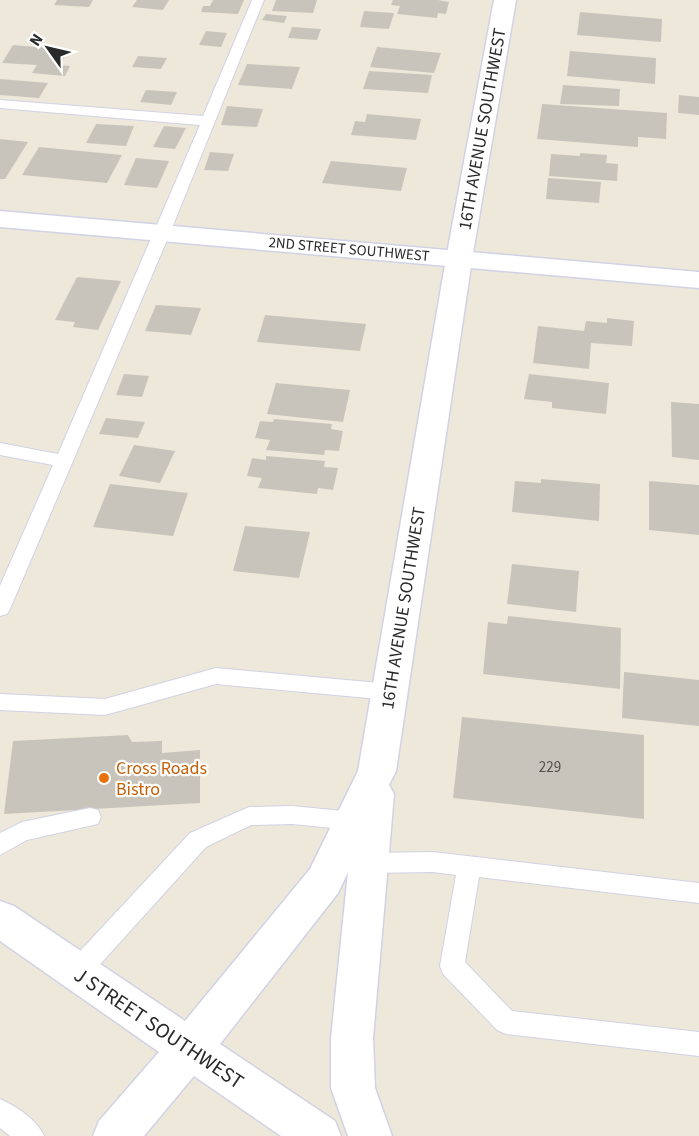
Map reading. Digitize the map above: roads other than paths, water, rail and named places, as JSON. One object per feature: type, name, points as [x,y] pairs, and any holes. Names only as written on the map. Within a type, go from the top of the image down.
[{"type":"main road","name":"16TH AVENUE SOUTHWEST","points":[[115,1136],[189,1049],[324,882],[377,771],[459,259],[505,0]]},
{"type":"main road","name":"2ND STREET SOUTHWEST","points":[[0,219],[699,280]]},
{"type":"main road","points":[[370,1136],[353,1088],[352,1038],[377,771]]},
{"type":"main road","name":"J STREET SOUTHWEST","points":[[0,919],[319,1136]]},
{"type":"lane","points":[[0,609],[162,233],[258,0]]},
{"type":"lane","points":[[0,104],[208,121]]},
{"type":"lane","points":[[0,449],[64,461]]},
{"type":"lane","points":[[0,702],[105,707],[216,676],[390,692]]},
{"type":"lane","points":[[77,972],[198,840],[249,816],[292,815],[353,821]]},
{"type":"lane","points":[[0,845],[22,832],[90,817]]},
{"type":"lane","points":[[369,863],[433,862],[699,893]]},
{"type":"lane","points":[[469,866],[452,966],[506,1022],[699,1044]]},
{"type":"lane","points":[[3,1119],[31,1136]]},
{"type":"place","name":"Cross Roads Bistro","points":[[104,778]]}]
